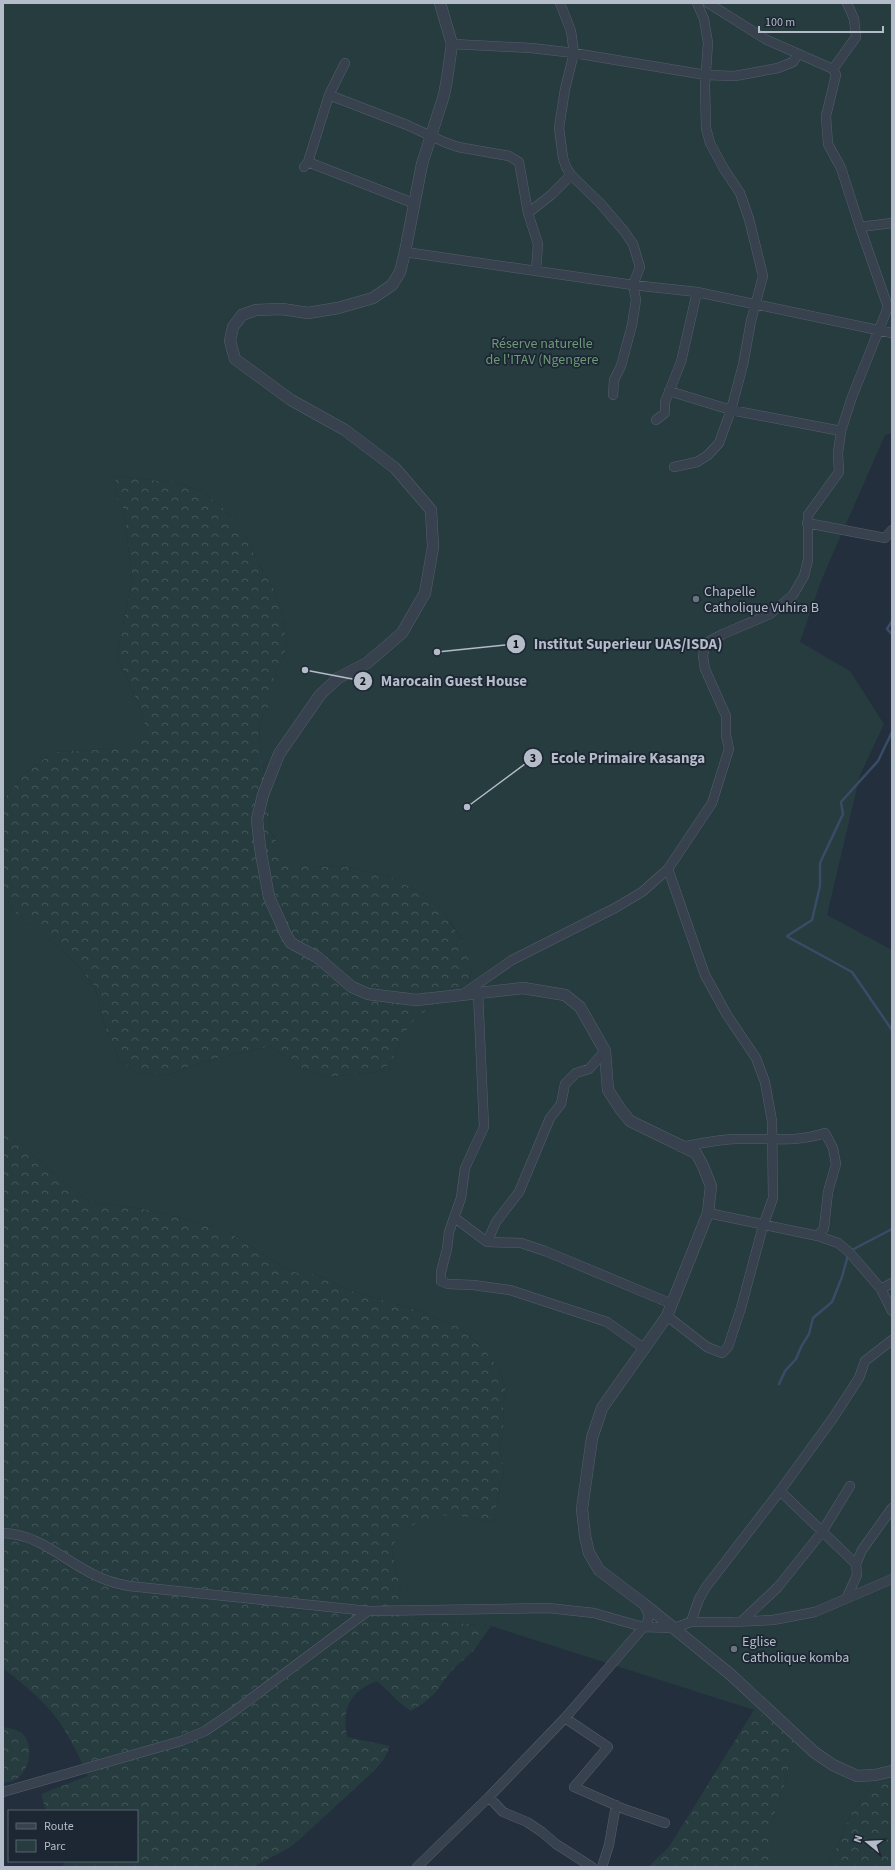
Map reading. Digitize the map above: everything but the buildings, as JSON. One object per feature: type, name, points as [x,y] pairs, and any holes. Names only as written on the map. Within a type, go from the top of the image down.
[{"type":"street","points":[[440,3],[452,44],[444,95],[413,203],[405,252],[400,272],[392,285],[373,298],[338,308],[308,313],[282,309],[256,310],[242,315],[233,327],[230,341],[235,359],[291,400],[345,430],[396,468],[431,510],[433,547],[425,593],[402,633],[367,663],[338,678],[320,695],[279,754],[263,795],[258,819],[260,848],[269,897],[286,935],[292,943],[317,957],[352,987],[368,994],[416,1000],[523,988],[565,995],[580,1007],[605,1051],[608,1090],[630,1121],[680,1147],[696,1153],[703,1166],[710,1186],[708,1213],[667,1316],[602,1408],[592,1438],[582,1509],[585,1536],[589,1553],[599,1570],[644,1604],[730,1674],[814,1752],[834,1765],[857,1776],[875,1775],[892,1771]]},
{"type":"street","points":[[560,3],[571,31],[574,53],[565,89],[559,128],[563,158],[571,175],[600,203],[624,231],[633,244],[640,267],[633,285],[636,300],[632,325],[621,366],[614,380],[612,394]]},
{"type":"street","points":[[674,467],[697,462],[708,455],[719,443],[731,410],[743,365],[755,303],[763,276],[749,219],[740,193],[724,169],[710,143],[706,128],[706,76],[708,43],[704,19],[697,3]]},
{"type":"street","points":[[462,994],[512,960],[615,908],[642,892],[668,869],[712,803],[729,749],[726,735],[726,716],[705,669],[703,656],[705,646],[708,642],[723,634],[770,614],[793,595],[804,576],[808,560],[808,515],[839,472],[838,453],[841,431],[852,397],[888,308],[841,168],[828,144],[826,116],[836,75],[832,69],[767,40],[708,3]]},
{"type":"street","points":[[832,69],[856,37],[854,18],[847,3]]},
{"type":"street","points":[[452,44],[531,48],[574,53],[706,76],[735,76],[778,68],[793,62],[798,54]]},
{"type":"street","points":[[346,63],[329,95],[306,165],[413,203]]},
{"type":"street","points":[[329,95],[407,125],[431,137],[458,147],[509,156],[519,162],[528,213],[538,244],[536,271]]},
{"type":"street","points":[[528,213],[551,195],[571,175]]},
{"type":"street","points":[[860,228],[892,223]]},
{"type":"street","points":[[405,252],[633,285],[697,292],[892,333]]},
{"type":"street","points":[[656,420],[665,413],[665,402],[680,362],[697,292]]},
{"type":"street","points":[[669,391],[731,410],[841,431]]},
{"type":"street","points":[[807,522],[885,538],[892,530]]},
{"type":"street","points":[[667,1316],[707,1346],[722,1353],[725,1351],[728,1347],[741,1308],[763,1226],[773,1198],[770,1105],[765,1082],[756,1058],[727,1015],[705,975],[668,869]]},
{"type":"street","points":[[478,992],[484,1127],[465,1168],[461,1198],[449,1232],[447,1249],[441,1272],[441,1281],[448,1284],[473,1285],[510,1290],[607,1322],[645,1349]]},
{"type":"street","points":[[487,1242],[496,1222],[519,1192],[550,1118],[560,1104],[565,1084],[576,1073],[590,1070],[605,1051]]},
{"type":"street","points":[[680,1147],[738,1139],[772,1140],[802,1138],[825,1133],[833,1148],[836,1164],[828,1192],[824,1228],[818,1236]]},
{"type":"street","points":[[708,1213],[763,1226],[818,1236],[838,1243],[849,1252],[881,1289],[892,1311]]},
{"type":"street","points":[[455,1218],[487,1242],[521,1242],[545,1250],[672,1304]]},
{"type":"street","points":[[881,1289],[892,1283]]},
{"type":"street","points":[[691,1622],[699,1599],[706,1587],[833,1418],[859,1378],[865,1361],[892,1340]]},
{"type":"street","points":[[742,1621],[778,1587],[822,1532],[850,1486]]},
{"type":"street","points":[[780,1490],[856,1564]]},
{"type":"street","points":[[847,1597],[857,1575],[856,1564],[868,1540],[892,1508]]},
{"type":"street","points":[[3,1533],[23,1535],[37,1540],[99,1577],[129,1586],[368,1611],[548,1608],[594,1613],[643,1627],[674,1628],[691,1622],[773,1620],[815,1612],[892,1579]]},
{"type":"street","points":[[417,1867],[490,1797],[609,1669],[649,1618],[644,1604]]},
{"type":"street","points":[[3,1792],[181,1740],[205,1731],[246,1703],[368,1611]]},
{"type":"street","points":[[565,1718],[608,1747],[574,1787],[616,1805],[665,1823]]},
{"type":"street","points":[[490,1797],[503,1812],[527,1822],[556,1844],[592,1867]]},
{"type":"street","points":[[602,1867],[609,1845],[616,1805]]},
{"type":"green space","name":"Réserve naturelle de l'ITAV (Ngengere","points":[[3,3],[892,3],[892,433],[885,435],[821,581],[800,642],[850,671],[884,724],[860,775],[827,915],[892,950],[892,1759],[853,1810],[828,1867],[769,1867],[769,1831],[786,1780],[796,1735],[754,1710],[491,1626],[416,1619],[397,1605],[401,1593],[392,1549],[398,1535],[415,1524],[439,1515],[469,1517],[488,1523],[496,1518],[496,1507],[504,1471],[500,1445],[504,1424],[503,1407],[506,1392],[500,1370],[483,1348],[457,1326],[413,1309],[348,1290],[330,1280],[313,1274],[298,1273],[280,1265],[227,1231],[150,1210],[90,1202],[59,1178],[3,1128],[3,895],[17,914],[54,943],[79,967],[95,988],[105,1027],[120,1061],[137,1073],[168,1075],[202,1062],[271,1046],[300,1068],[329,1077],[374,1072],[389,1065],[397,1051],[403,1035],[416,1017],[467,985],[472,972],[463,942],[454,927],[442,910],[423,894],[393,878],[348,867],[311,866],[285,861],[277,852],[278,842],[269,830],[270,799],[265,782],[259,731],[262,717],[269,706],[273,694],[273,681],[277,668],[284,657],[287,644],[281,609],[274,589],[261,568],[240,526],[222,507],[203,492],[179,483],[115,476],[117,499],[124,510],[132,579],[117,656],[143,715],[146,732],[135,743],[112,749],[53,752],[22,776],[3,800]]},
{"type":"green space","points":[[115,476],[179,483],[203,492],[222,507],[240,526],[261,568],[274,589],[281,609],[287,644],[284,657],[277,668],[273,681],[273,694],[269,706],[262,717],[259,731],[265,782],[270,799],[269,830],[278,843],[311,866],[348,867],[393,878],[423,894],[442,910],[463,942],[472,972],[467,985],[436,1005],[403,1035],[397,1051],[389,1065],[375,1072],[329,1077],[300,1068],[271,1046],[202,1062],[168,1075],[137,1073],[120,1061],[105,1027],[95,987],[79,967],[54,943],[17,914],[3,895],[3,800],[22,776],[53,752],[112,749],[143,715],[117,656],[132,579],[124,510],[117,499]]},
{"type":"green space","points":[[3,1128],[59,1178],[90,1202],[150,1210],[227,1231],[280,1265],[298,1273],[313,1274],[330,1280],[348,1290],[413,1309],[457,1326],[483,1348],[500,1370],[506,1392],[503,1407],[504,1424],[500,1445],[504,1471],[496,1507],[496,1518],[488,1523],[469,1517],[392,1549],[401,1593],[397,1605],[416,1619],[491,1626],[474,1650],[452,1670],[435,1693],[424,1703],[411,1711],[401,1704],[377,1681],[367,1685],[354,1696],[347,1709],[347,1737],[390,1746],[384,1759],[375,1770],[289,1848],[253,1867],[62,1867],[65,1862],[138,1862],[138,1810],[46,1810],[41,1794],[88,1776],[76,1750],[57,1718],[46,1705],[3,1668]]},
{"type":"green space","points":[[754,1710],[797,1735],[786,1780],[769,1831],[769,1867],[648,1867],[669,1847]]},
{"type":"green space","points":[[3,1727],[16,1730],[24,1735],[29,1748],[29,1756],[25,1770],[20,1776],[14,1781],[3,1783]]},
{"type":"green space","points":[[892,1759],[892,1867],[828,1867],[853,1810]]},
{"type":"waterway","points":[[892,621],[887,629],[892,634]]},
{"type":"waterway","points":[[787,936],[812,920],[820,886],[820,863],[843,814],[841,802],[878,761],[892,732]]},
{"type":"waterway","points":[[788,937],[852,972],[892,1030]]},
{"type":"waterway","points":[[850,1251],[892,1229]]},
{"type":"waterway","points":[[779,1384],[785,1371],[796,1359],[809,1334],[813,1318],[832,1302],[842,1277],[848,1255]]},
{"type":"place","name":"Chapelle Catholique Vuhira B","points":[[696,599]]},
{"type":"place","name":"Institut Superieur UAS/ISDA)","points":[[437,652]]},
{"type":"place","name":"Marocain Guest House","points":[[305,670]]},
{"type":"place","name":"Ecole Primaire Kasanga","points":[[467,807]]},
{"type":"place","name":"Eglise Catholique komba","points":[[734,1649]]}]
